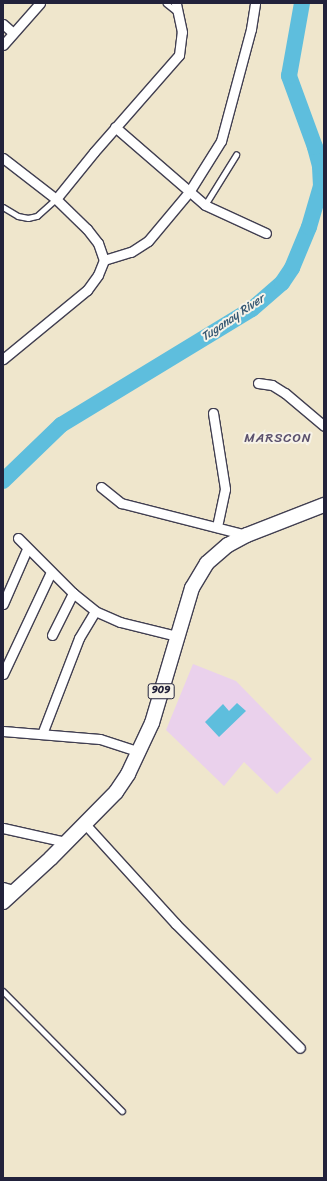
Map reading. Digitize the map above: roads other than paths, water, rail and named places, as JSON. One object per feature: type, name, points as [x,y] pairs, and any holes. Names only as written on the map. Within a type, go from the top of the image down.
[{"type":"main road","name":"909","points":[[3,902],[10,889],[66,842],[116,792],[140,752],[152,723],[177,636],[198,575],[217,553],[247,535],[323,510]]},
{"type":"street","points":[[3,45],[40,3]]},
{"type":"street","points":[[56,199],[180,54],[182,32],[176,3]]},
{"type":"street","points":[[104,260],[131,252],[148,241],[190,192],[225,131],[255,3]]},
{"type":"street","points":[[3,24],[13,33]]},
{"type":"street","points":[[116,127],[205,205],[266,233]]},
{"type":"street","points":[[3,158],[56,199],[88,228],[98,243],[104,260],[98,275],[87,290],[3,358]]},
{"type":"street","points":[[258,383],[272,385],[285,393],[324,426]]},
{"type":"street","points":[[213,413],[225,489],[217,527]]},
{"type":"street","points":[[101,487],[121,503],[247,535]]},
{"type":"street","points":[[18,538],[27,549],[73,593],[95,610],[120,622],[177,636]]},
{"type":"street","points":[[3,604],[27,549]]},
{"type":"street","points":[[3,674],[51,572]]},
{"type":"street","points":[[52,634],[73,593]]},
{"type":"street","points":[[42,734],[79,638],[95,610]]},
{"type":"street","points":[[3,731],[100,740],[140,752]]},
{"type":"street","points":[[85,824],[161,908],[300,1048]]},
{"type":"street","points":[[3,828],[66,842]]},
{"type":"lane","points":[[166,3],[178,13]]},
{"type":"lane","points":[[205,205],[236,154]]},
{"type":"lane","points":[[3,207],[18,216],[28,218],[37,216],[56,199]]},
{"type":"lane","points":[[3,991],[122,1111]]},
{"type":"water","points":[[237,703],[246,711],[219,737],[205,722],[223,704],[229,711]]},
{"type":"waterway","name":"Tuganay River","points":[[3,481],[61,425],[252,309],[282,283],[292,268],[309,227],[321,186],[320,166],[315,147],[289,76],[302,3]]},
{"type":"district","name":"MARSCON","points":[[278,438]]}]
